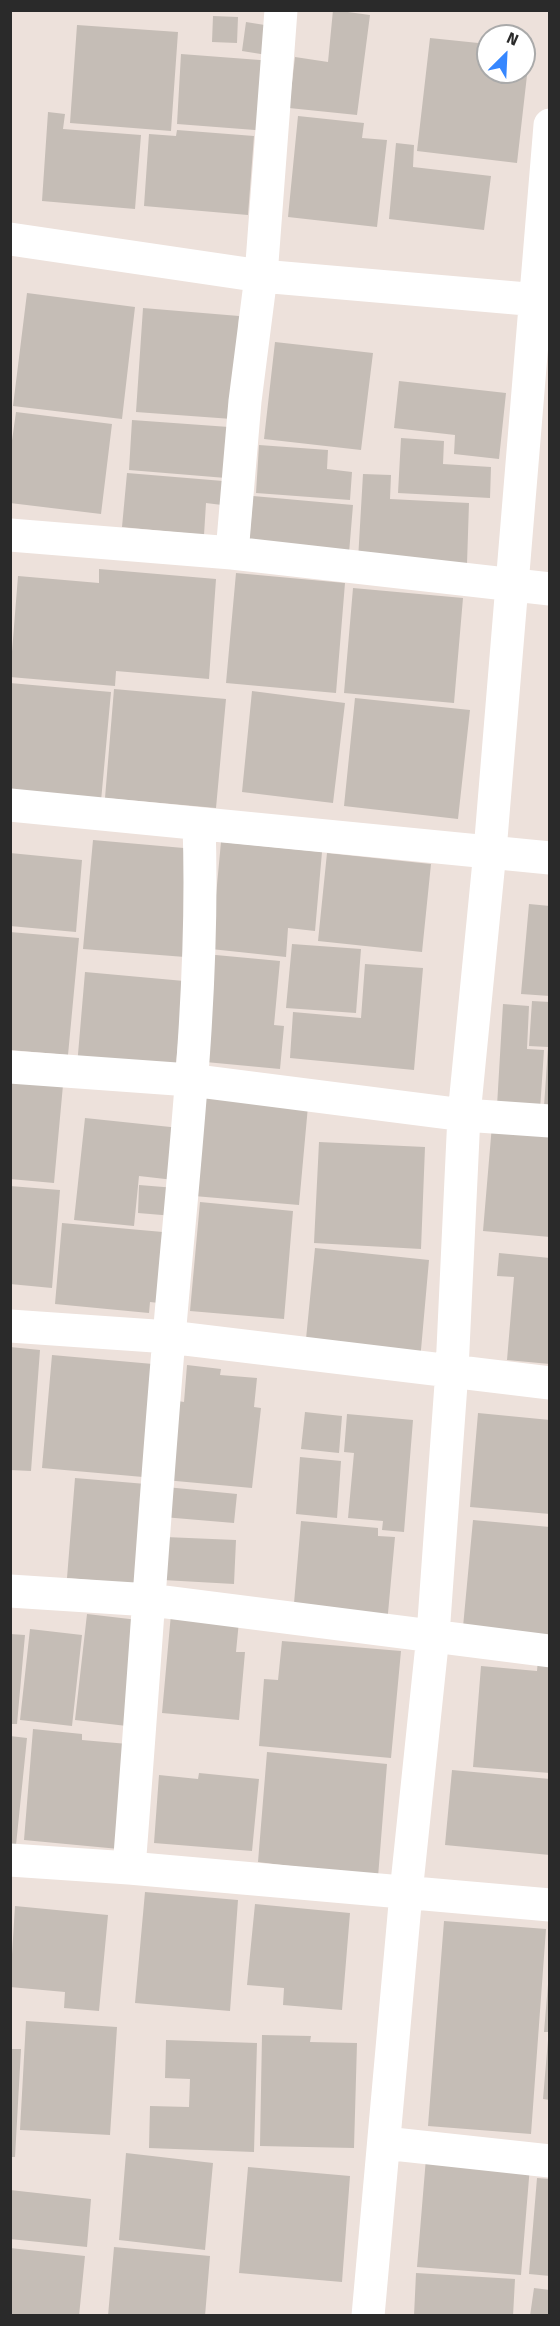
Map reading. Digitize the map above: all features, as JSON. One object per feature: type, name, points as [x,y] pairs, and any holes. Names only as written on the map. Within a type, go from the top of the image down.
[{"type":"street","points":[[232,553],[245,401],[261,276],[280,10]]},
{"type":"street","points":[[368,2316],[406,1893],[433,1635],[452,1370],[464,1115],[490,851],[512,587],[543,300],[549,125]]},
{"type":"street","points":[[10,239],[261,276],[543,300]]},
{"type":"street","points":[[10,535],[232,553],[549,590]]},
{"type":"street","points":[[10,805],[549,858]]},
{"type":"street","points":[[129,1868],[190,1080],[201,886],[199,824]]},
{"type":"street","points":[[10,1067],[190,1080],[464,1115],[549,1121]]},
{"type":"street","points":[[10,1326],[169,1337],[549,1383]]},
{"type":"street","points":[[10,1591],[150,1600],[549,1651]]},
{"type":"street","points":[[10,1860],[129,1868],[549,1905]]},
{"type":"street","points":[[384,2143],[549,2161]]},
{"type":"building","points":[[333,10],[370,15],[357,115],[289,108],[295,57],[328,62]]},
{"type":"building","points":[[213,16],[238,17],[237,43],[212,42]]},
{"type":"building","points":[[246,22],[271,26],[267,55],[242,51]]},
{"type":"building","points":[[77,25],[178,32],[171,131],[70,123]]},
{"type":"building","points":[[430,38],[476,43],[476,84],[526,84],[517,163],[417,151]]},
{"type":"building","points":[[181,54],[273,61],[268,131],[177,124]]},
{"type":"building","points":[[48,112],[65,114],[63,129],[141,135],[135,209],[42,201]]},
{"type":"building","points":[[298,116],[364,123],[362,138],[387,140],[377,227],[288,217]]},
{"type":"building","points":[[177,130],[254,136],[248,215],[144,206],[149,134],[176,136]]},
{"type":"building","points":[[396,143],[414,145],[413,167],[491,176],[484,230],[389,219]]},
{"type":"building","points":[[27,293],[135,307],[122,419],[13,406]]},
{"type":"building","points":[[143,308],[239,316],[232,419],[136,412]]},
{"type":"building","points":[[275,342],[373,353],[361,450],[264,439]]},
{"type":"building","points":[[399,381],[506,393],[499,459],[454,454],[455,435],[394,428]]},
{"type":"building","points":[[16,412],[112,424],[101,514],[10,503],[10,455]]},
{"type":"building","points":[[132,420],[229,427],[226,478],[129,470]]},
{"type":"building","points":[[401,438],[444,441],[443,464],[491,467],[490,498],[398,493]]},
{"type":"building","points":[[259,445],[328,450],[327,469],[352,472],[350,500],[256,493]]},
{"type":"building","points":[[127,473],[223,481],[222,505],[206,503],[204,535],[122,527]]},
{"type":"building","points":[[363,474],[391,475],[390,499],[469,503],[467,564],[358,560]]},
{"type":"building","points":[[253,496],[353,505],[349,553],[249,543]]},
{"type":"building","points":[[99,569],[216,579],[209,679],[116,671],[115,686],[10,677],[18,576],[99,583]]},
{"type":"building","points":[[236,573],[345,583],[336,693],[226,683]]},
{"type":"building","points":[[353,588],[463,598],[454,703],[344,693]]},
{"type":"building","points":[[10,683],[111,692],[101,801],[10,792]]},
{"type":"building","points":[[114,689],[226,699],[216,808],[105,798]]},
{"type":"building","points":[[252,691],[345,703],[333,803],[242,792]]},
{"type":"building","points":[[355,698],[470,710],[458,819],[344,806]]},
{"type":"building","points":[[93,840],[195,849],[185,957],[83,949]]},
{"type":"building","points":[[221,842],[322,852],[315,931],[288,928],[286,957],[211,949]]},
{"type":"building","points":[[10,853],[82,860],[76,932],[10,926]]},
{"type":"building","points":[[327,853],[431,864],[422,952],[318,941]]},
{"type":"building","points":[[529,904],[550,906],[550,996],[521,994]]},
{"type":"building","points":[[10,932],[79,938],[68,1055],[10,1050]]},
{"type":"building","points":[[292,944],[361,949],[356,1013],[286,1008]]},
{"type":"building","points":[[205,954],[280,961],[274,1025],[284,1026],[280,1069],[195,1061]]},
{"type":"building","points":[[365,964],[423,968],[414,1070],[290,1058],[293,1012],[361,1018]]},
{"type":"building","points":[[85,972],[184,981],[175,1075],[77,1066]]},
{"type":"building","points":[[532,1001],[550,1002],[550,1108],[544,1107],[548,1047],[529,1046]]},
{"type":"building","points":[[503,1004],[529,1006],[527,1049],[544,1050],[540,1110],[497,1106]]},
{"type":"building","points":[[10,1080],[63,1085],[54,1183],[10,1179]]},
{"type":"building","points":[[202,1096],[308,1106],[299,1205],[194,1196]]},
{"type":"building","points":[[85,1118],[180,1128],[174,1180],[139,1176],[134,1226],[74,1220]]},
{"type":"building","points":[[492,1125],[550,1129],[550,1237],[483,1231]]},
{"type":"building","points":[[319,1142],[425,1147],[421,1249],[314,1243]]},
{"type":"building","points":[[139,1185],[176,1188],[174,1216],[138,1213]]},
{"type":"building","points":[[10,1186],[60,1190],[52,1288],[10,1284]]},
{"type":"building","points":[[200,1202],[293,1211],[284,1319],[190,1311]]},
{"type":"building","points":[[62,1223],[174,1233],[168,1304],[150,1302],[149,1313],[55,1304]]},
{"type":"building","points":[[315,1248],[429,1260],[420,1361],[305,1349]]},
{"type":"building","points":[[499,1253],[550,1258],[550,1364],[507,1360],[514,1277],[497,1276]]},
{"type":"building","points":[[10,1347],[40,1350],[31,1471],[10,1470]]},
{"type":"building","points":[[52,1355],[153,1364],[143,1477],[42,1468]]},
{"type":"building","points":[[187,1365],[221,1369],[220,1375],[257,1378],[254,1407],[261,1408],[252,1488],[165,1480],[172,1400],[184,1402]]},
{"type":"building","points":[[305,1412],[342,1416],[339,1453],[301,1449]]},
{"type":"building","points":[[478,1413],[550,1420],[550,1514],[470,1507]]},
{"type":"building","points":[[347,1414],[413,1420],[404,1532],[382,1530],[383,1521],[348,1518],[354,1453],[344,1452]]},
{"type":"building","points":[[300,1457],[341,1461],[337,1518],[296,1514]]},
{"type":"building","points":[[75,1478],[146,1484],[137,1584],[67,1578]]},
{"type":"building","points":[[166,1487],[237,1494],[234,1523],[163,1517]]},
{"type":"building","points":[[473,1520],[550,1527],[550,1636],[463,1627]]},
{"type":"building","points":[[301,1521],[378,1528],[378,1536],[395,1537],[387,1624],[293,1615]]},
{"type":"building","points":[[165,1537],[236,1540],[234,1584],[163,1580]]},
{"type":"building","points":[[87,1614],[138,1620],[127,1726],[75,1720]]},
{"type":"building","points":[[171,1614],[239,1621],[236,1652],[245,1652],[239,1720],[162,1713]]},
{"type":"building","points":[[30,1629],[82,1635],[72,1726],[20,1720]]},
{"type":"building","points":[[10,1634],[25,1635],[17,1724],[10,1724]]},
{"type":"building","points":[[282,1641],[401,1651],[391,1758],[259,1746],[264,1679],[278,1680]]},
{"type":"building","points":[[538,1659],[550,1660],[550,1773],[473,1767],[481,1666],[537,1671]]},
{"type":"building","points":[[33,1729],[82,1734],[82,1740],[128,1744],[119,1849],[24,1840]]},
{"type":"building","points":[[10,1736],[27,1738],[16,1845],[10,1845]]},
{"type":"building","points":[[267,1752],[387,1764],[378,1877],[258,1862]]},
{"type":"building","points":[[452,1770],[550,1779],[550,1855],[445,1845]]},
{"type":"building","points":[[199,1773],[259,1779],[252,1851],[154,1843],[159,1775],[198,1779]]},
{"type":"building","points":[[145,1892],[238,1900],[230,2011],[135,2003]]},
{"type":"building","points":[[255,1904],[350,1913],[342,2010],[283,2005],[284,1988],[247,1985]]},
{"type":"building","points":[[15,1906],[108,1915],[99,2011],[64,2008],[65,1992],[10,1987]]},
{"type":"building","points":[[444,1921],[546,1929],[531,2134],[428,2126]]},
{"type":"building","points":[[548,1984],[550,1984],[550,2032],[544,2032]]},
{"type":"building","points":[[26,2021],[117,2027],[110,2135],[20,2130]]},
{"type":"building","points":[[262,2035],[311,2036],[310,2042],[357,2043],[354,2148],[260,2146]]},
{"type":"building","points":[[166,2040],[257,2043],[254,2152],[149,2148],[150,2106],[189,2107],[190,2079],[165,2078]]},
{"type":"building","points":[[548,2040],[550,2040],[550,2100],[543,2099]]},
{"type":"building","points":[[10,2049],[21,2049],[15,2157],[10,2157]]},
{"type":"building","points":[[126,2153],[213,2163],[205,2250],[119,2240]]},
{"type":"building","points":[[426,2158],[530,2166],[521,2275],[417,2267]]},
{"type":"building","points":[[248,2167],[350,2176],[342,2282],[239,2273]]},
{"type":"building","points":[[537,2178],[550,2179],[550,2276],[529,2274]]},
{"type":"building","points":[[10,2190],[91,2199],[87,2247],[10,2239]]},
{"type":"building","points":[[114,2247],[210,2256],[205,2316],[108,2316]]},
{"type":"building","points":[[10,2248],[85,2256],[79,2316],[10,2316]]},
{"type":"building","points":[[416,2273],[515,2279],[513,2316],[414,2316]]},
{"type":"building","points":[[534,2288],[550,2290],[550,2316],[530,2316]]}]
